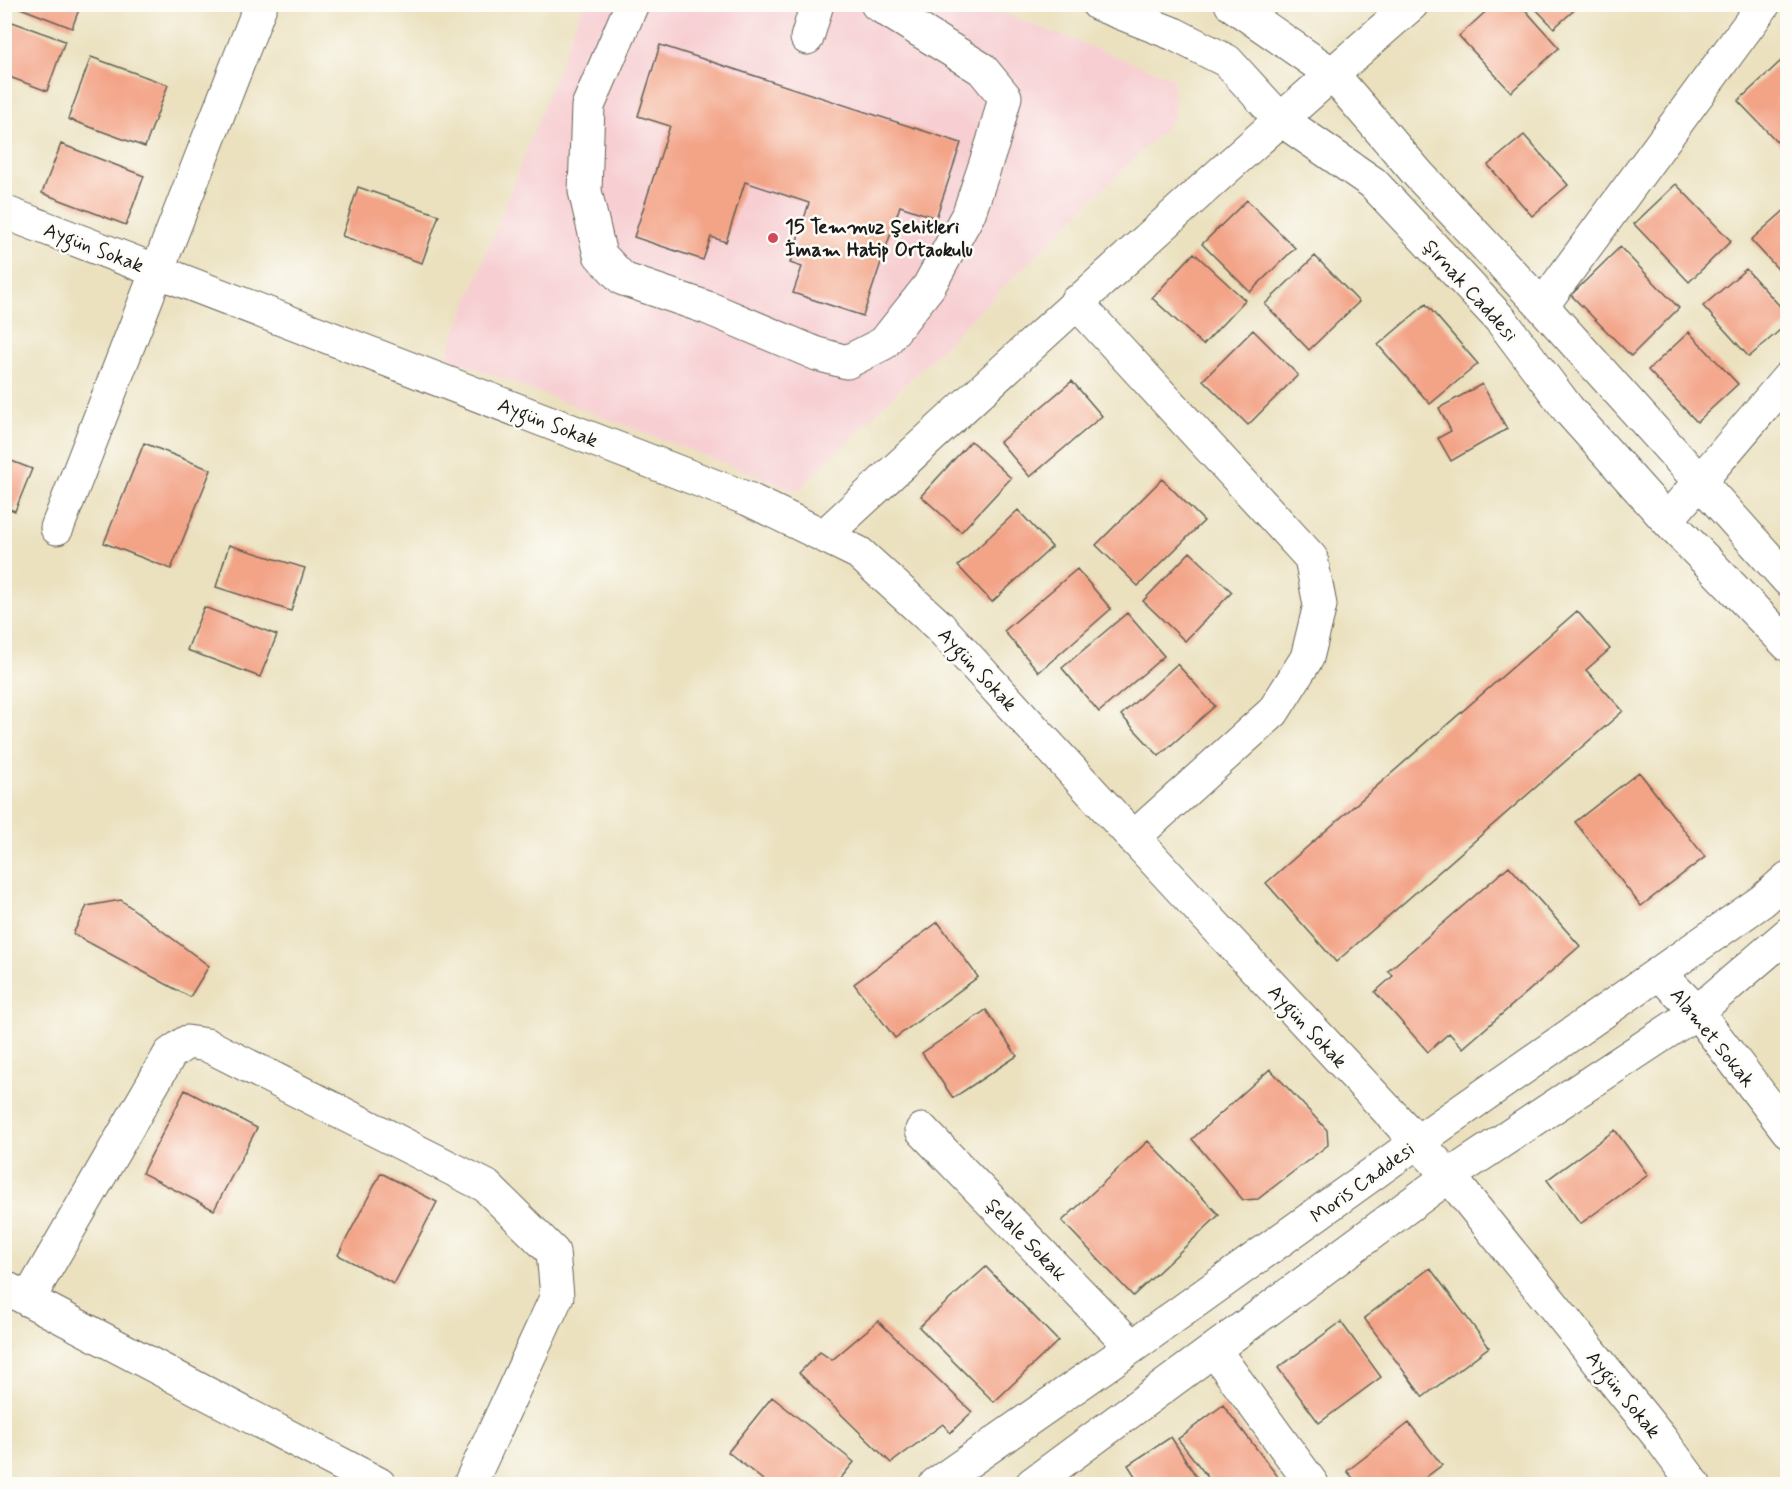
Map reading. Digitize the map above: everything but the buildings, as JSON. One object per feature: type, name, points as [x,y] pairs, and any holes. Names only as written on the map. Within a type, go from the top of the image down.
[{"type":"street","points":[[57,528],[261,4]]},
{"type":"street","points":[[632,4],[588,106],[585,190],[600,255],[623,279],[708,308],[817,354],[847,362],[884,343],[929,286],[969,213],[993,142],[1005,97],[982,69],[877,4]]},
{"type":"street","points":[[807,38],[817,4]]},
{"type":"street","name":"Şırnak Caddesi","points":[[1098,4],[1174,34],[1227,62],[1280,119],[1373,183],[1501,320],[1568,409],[1667,520],[1788,645]]},
{"type":"street","name":"Şırnak Caddesi","points":[[1231,4],[1332,74],[1419,175],[1542,306],[1788,580]]},
{"type":"street","points":[[824,536],[1076,302],[1412,4]]},
{"type":"street","points":[[1542,306],[1764,4]]},
{"type":"street","name":"Aygün Sokak","points":[[4,212],[748,500],[859,553],[939,626],[1133,838],[1449,1176],[1661,1439],[1694,1485]]},
{"type":"street","points":[[1076,302],[1311,558],[1320,605],[1306,658],[1274,712],[1133,838]]},
{"type":"street","points":[[1667,520],[1788,378]]},
{"type":"street","name":"Moris Caddesi","points":[[936,1485],[1417,1142],[1762,901],[1788,878]]},
{"type":"street","points":[[1032,1485],[1449,1176],[1697,1012],[1775,956],[1788,934]]},
{"type":"street","name":"Alamet Sokak","points":[[1659,973],[1697,1012],[1788,1131]]},
{"type":"street","points":[[379,1485],[16,1294],[170,1054],[187,1042],[207,1045],[486,1186],[553,1252],[557,1296],[470,1485]]},
{"type":"street","name":"Şelale Sokak","points":[[922,1130],[1132,1347]]},
{"type":"street","points":[[1214,1350],[1311,1485]]},
{"type":"shaded area","name":"15 Temmuz Şehitleri İmam Hatip Ortaokulu","points":[[583,5],[982,5],[1173,78],[1174,119],[797,491],[446,357]]},
{"type":"place","name":"15 Temmuz Şehitleri İmam Hatip Ortaokulu","points":[[773,238]]}]
